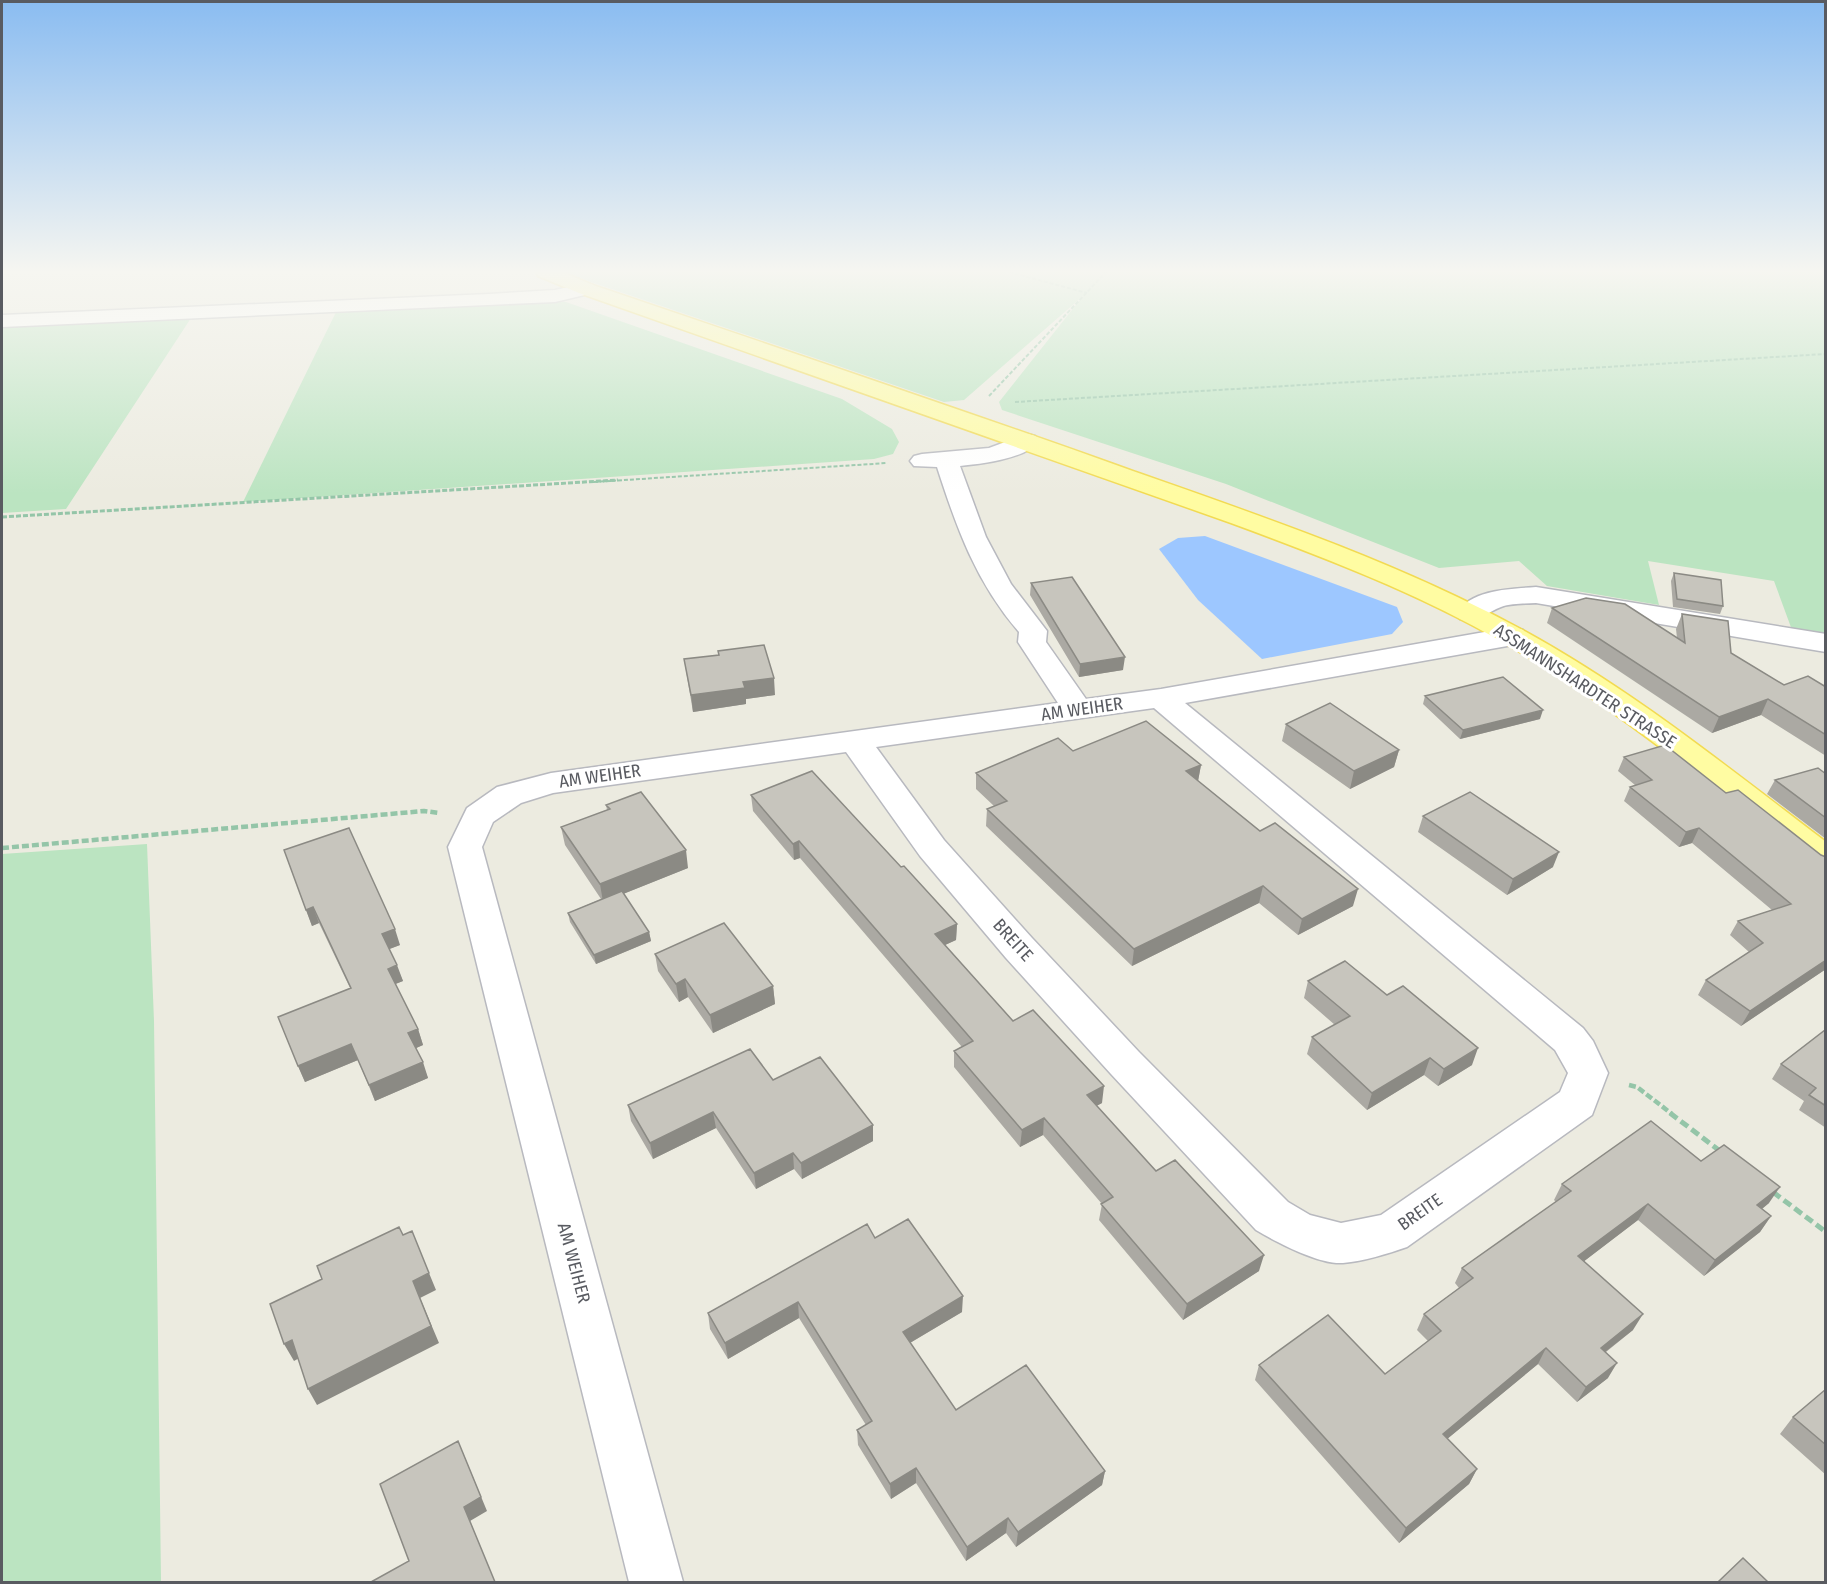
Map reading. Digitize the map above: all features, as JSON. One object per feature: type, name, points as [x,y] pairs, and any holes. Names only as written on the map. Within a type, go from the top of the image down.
[{"type":"main road","name":"ASSMANNSHARDTER STRASSE","points":[[753,346],[962,417],[1322,549],[1395,578],[1470,613],[1513,636],[1606,695],[1693,756],[1826,860]]},
{"type":"street","points":[[1027,441],[1018,446],[983,456],[934,460],[997,584],[1013,608],[1030,624],[1033,631],[1032,642],[1078,710]]},
{"type":"street","points":[[1470,613],[1495,599],[1536,595],[1826,643]]},
{"type":"street","name":"AM WEIHER","points":[[656,1582],[465,847],[479,816],[509,795],[551,783],[1161,698],[1513,636]]},
{"type":"street","points":[[1161,698],[1569,1039],[1580,1052],[1588,1073]]},
{"type":"street","name":"BREITE","points":[[855,741],[932,848],[1019,948],[1125,1063],[1272,1216],[1299,1232],[1341,1243],[1391,1233],[1577,1102],[1588,1073]]},
{"type":"path","points":[[962,417],[981,404],[1036,346]]},
{"type":"path","points":[[981,404],[1826,354]]},
{"type":"path","points":[[2,517],[198,507],[934,460]]},
{"type":"path","points":[[2,848],[424,811],[479,816]]},
{"type":"path","points":[[1588,1073],[1637,1087],[1722,1152]]},
{"type":"path","points":[[1769,1189],[1826,1233]]},
{"type":"green space","points":[[2,346],[173,346],[66,509],[2,513]]},
{"type":"green space","points":[[319,346],[691,346],[842,399],[892,429],[899,442],[893,454],[874,459],[243,502]]},
{"type":"green space","points":[[779,346],[1026,346],[964,400],[944,402]]},
{"type":"green space","points":[[1043,346],[1825,346],[1825,637],[1792,630],[1774,581],[1648,561],[1659,605],[1547,586],[1519,561],[1439,568],[1226,484],[1002,410],[999,402]]},
{"type":"green space","points":[[147,844],[154,1021],[161,1582],[2,1582],[2,854]]},
{"type":"water","points":[[1205,536],[1397,607],[1403,622],[1392,634],[1262,659],[1198,600],[1159,549],[1178,538]]},
{"type":"building","points":[[1674,573],[1721,580],[1723,606],[1677,599]]},
{"type":"building","points":[[1072,577],[1125,657],[1080,664],[1031,583]]},
{"type":"building","points":[[1586,598],[1625,604],[1685,643],[1682,614],[1728,621],[1731,653],[1784,685],[1808,676],[1826,687],[1826,735],[1768,699],[1719,717],[1552,608]]},
{"type":"building","points":[[764,645],[774,678],[743,682],[745,688],[691,695],[684,659],[719,655],[718,651]]},
{"type":"building","points":[[1503,677],[1543,710],[1463,730],[1425,696]]},
{"type":"building","points":[[1330,703],[1399,750],[1354,771],[1286,724]]},
{"type":"building","points":[[1146,721],[1201,765],[1186,771],[1260,831],[1275,823],[1358,889],[1302,919],[1263,886],[1134,949],[987,809],[1007,801],[976,773],[1058,738],[1073,751]]},
{"type":"building","points":[[1665,745],[1726,793],[1738,790],[1826,857],[1826,960],[1750,1011],[1706,980],[1763,943],[1738,921],[1791,904],[1699,828],[1686,832],[1630,787],[1652,780],[1624,757]]},
{"type":"building","points":[[1818,768],[1826,774],[1826,818],[1775,780]]},
{"type":"building","points":[[812,771],[957,924],[935,934],[1013,1021],[1033,1010],[1104,1086],[1087,1095],[1156,1171],[1175,1160],[1264,1255],[1187,1304],[1101,1204],[1113,1197],[1044,1118],[1022,1130],[954,1051],[973,1041],[799,841],[793,844],[751,795]]},
{"type":"building","points":[[641,792],[686,850],[600,884],[561,827],[610,809],[606,805]]},
{"type":"building","points":[[1470,792],[1559,852],[1513,879],[1423,816]]},
{"type":"building","points":[[349,828],[395,929],[382,934],[397,965],[388,969],[418,1029],[408,1033],[423,1062],[369,1085],[351,1044],[298,1066],[278,1017],[351,988],[313,907],[306,910],[284,850]]},
{"type":"building","points":[[622,891],[649,932],[594,955],[568,913]]},
{"type":"building","points":[[724,923],[773,986],[710,1015],[685,979],[676,984],[655,954]]},
{"type":"building","points":[[1345,961],[1387,995],[1403,986],[1478,1048],[1444,1069],[1430,1058],[1372,1093],[1312,1037],[1350,1016],[1308,981]]},
{"type":"building","points":[[1825,1030],[1826,1106],[1809,1095],[1816,1088],[1781,1064]]},
{"type":"building","points":[[750,1049],[773,1080],[820,1057],[873,1125],[801,1163],[793,1153],[754,1173],[713,1112],[650,1143],[628,1105]]},
{"type":"building","points":[[1651,1121],[1701,1161],[1724,1145],[1780,1187],[1757,1205],[1771,1216],[1715,1260],[1648,1204],[1578,1256],[1643,1314],[1601,1348],[1617,1363],[1586,1387],[1546,1348],[1443,1434],[1477,1469],[1406,1528],[1259,1365],[1328,1315],[1385,1374],[1441,1331],[1424,1314],[1473,1278],[1462,1268],[1571,1191],[1562,1184]]},
{"type":"building","points":[[908,1219],[963,1296],[903,1332],[956,1410],[1026,1365],[1105,1471],[1018,1532],[1008,1518],[967,1547],[916,1468],[890,1484],[857,1430],[872,1421],[798,1302],[725,1343],[708,1313],[867,1224],[875,1238]]},
{"type":"building","points":[[399,1227],[403,1235],[412,1231],[429,1273],[413,1281],[431,1326],[308,1389],[292,1340],[284,1344],[270,1304],[322,1279],[317,1266]]},
{"type":"building","points":[[1826,1389],[1826,1445],[1793,1417]]},
{"type":"building","points":[[458,1441],[481,1497],[464,1507],[495,1582],[371,1582],[409,1561],[380,1484]]},
{"type":"building","points":[[1743,1558],[1768,1582],[1718,1582]]}]
